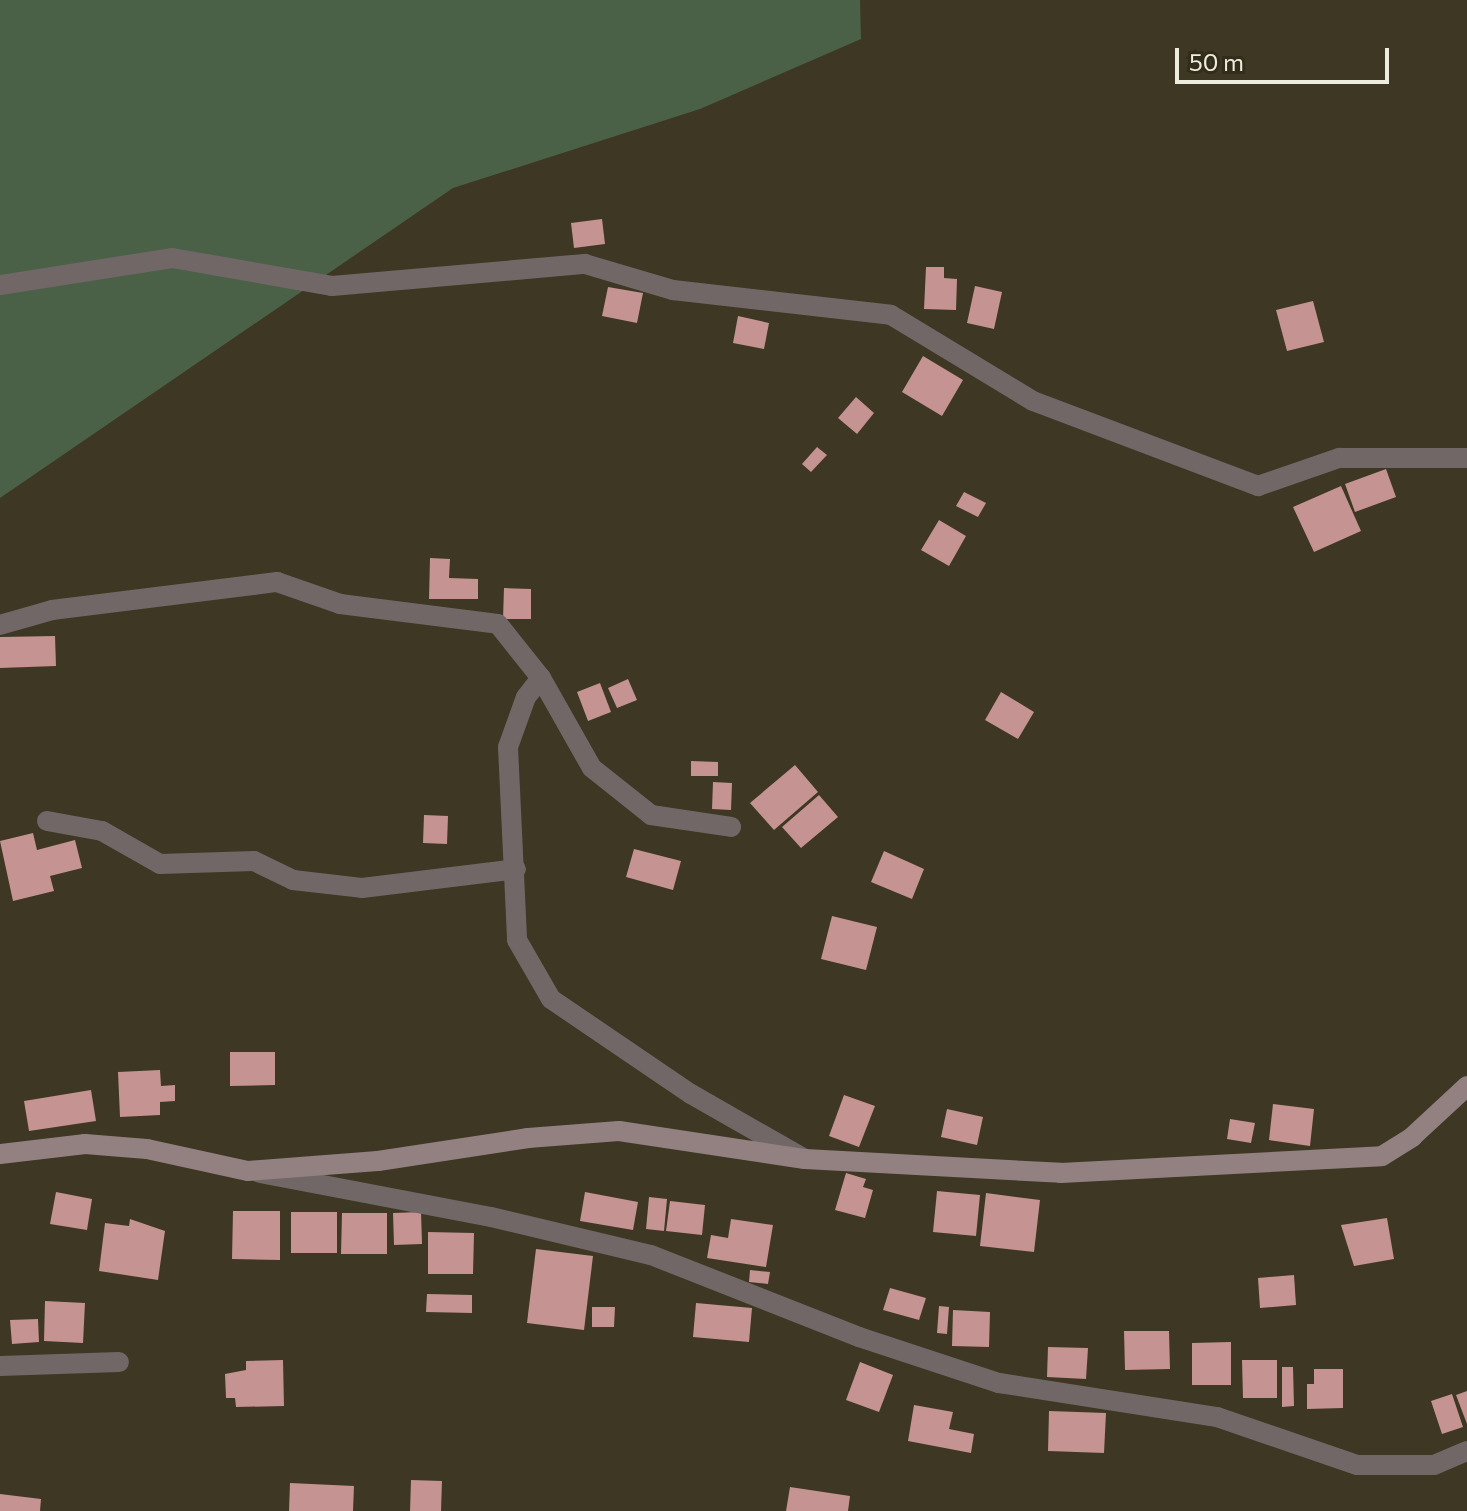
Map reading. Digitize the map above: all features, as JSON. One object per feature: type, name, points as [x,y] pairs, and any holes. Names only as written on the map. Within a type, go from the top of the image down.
[{"type":"street","points":[[0,285],[172,258],[332,286],[585,264],[673,290],[891,315],[1033,401],[1258,486],[1339,458],[1467,458]]},
{"type":"street","points":[[0,625],[52,610],[277,582],[340,604],[498,624],[541,678],[592,768],[651,815],[731,827]]},
{"type":"street","points":[[541,678],[526,697],[508,747],[517,940],[551,999],[691,1094],[805,1159]]},
{"type":"street","points":[[47,821],[102,831],[160,864],[254,861],[293,880],[362,888],[516,869]]},
{"type":"street","points":[[248,1171],[378,1161],[528,1138],[619,1131],[805,1159],[1061,1173],[1382,1156],[1412,1137],[1467,1086]]},
{"type":"street","points":[[0,1154],[85,1144],[147,1149],[491,1217],[651,1255],[859,1337],[999,1383],[1217,1417],[1357,1465],[1434,1465],[1467,1451]]},
{"type":"street","points":[[0,1366],[119,1362]]},
{"type":"green space","points":[[0,0],[860,0],[861,39],[700,109],[453,188],[0,498]]},
{"type":"building","points":[[602,219],[605,244],[574,248],[571,223]]},
{"type":"building","points":[[926,267],[944,267],[944,278],[957,279],[956,310],[924,309]]},
{"type":"building","points":[[975,286],[1002,292],[994,329],[967,323]]},
{"type":"building","points":[[608,287],[643,293],[637,323],[602,316]]},
{"type":"building","points":[[1313,301],[1324,342],[1287,351],[1276,310]]},
{"type":"building","points":[[738,316],[769,323],[764,349],[733,343]]},
{"type":"building","points":[[923,356],[963,380],[942,416],[902,392]]},
{"type":"building","points":[[856,397],[874,413],[857,434],[838,418]]},
{"type":"building","points":[[817,447],[827,455],[811,472],[802,464]]},
{"type":"building","points":[[1386,469],[1396,497],[1355,512],[1345,484]]},
{"type":"building","points":[[1341,486],[1361,531],[1314,552],[1293,507]]},
{"type":"building","points":[[964,492],[986,503],[978,517],[956,506]]},
{"type":"building","points":[[939,520],[966,536],[949,566],[921,550]]},
{"type":"building","points":[[430,558],[450,559],[449,578],[478,579],[478,599],[429,599]]},
{"type":"building","points":[[504,588],[531,589],[531,619],[503,619]]},
{"type":"building","points":[[55,636],[56,666],[0,668],[0,637]]},
{"type":"building","points":[[628,679],[637,700],[617,708],[608,688]]},
{"type":"building","points":[[600,683],[611,712],[588,721],[577,692]]},
{"type":"building","points":[[1001,692],[1034,712],[1018,739],[985,720]]},
{"type":"building","points":[[691,761],[718,762],[718,776],[691,776]]},
{"type":"building","points":[[795,765],[818,792],[774,830],[750,803]]},
{"type":"building","points":[[713,782],[732,783],[731,810],[712,809]]},
{"type":"building","points":[[819,795],[838,817],[801,848],[782,827]]},
{"type":"building","points":[[424,815],[448,816],[447,844],[423,843]]},
{"type":"building","points":[[33,833],[37,850],[75,840],[82,868],[50,876],[54,891],[13,901],[0,841]]},
{"type":"building","points":[[634,849],[681,861],[673,890],[626,877]]},
{"type":"building","points":[[884,851],[924,869],[912,899],[871,882]]},
{"type":"building","points":[[832,916],[877,927],[866,970],[821,959]]},
{"type":"building","points":[[230,1052],[275,1052],[275,1085],[230,1086]]},
{"type":"building","points":[[160,1070],[161,1086],[175,1085],[175,1101],[160,1102],[160,1115],[120,1117],[118,1072]]},
{"type":"building","points":[[91,1090],[96,1121],[29,1131],[24,1101]]},
{"type":"building","points":[[844,1095],[875,1106],[859,1147],[829,1136]]},
{"type":"building","points":[[1273,1104],[1314,1109],[1310,1146],[1269,1140]]},
{"type":"building","points":[[947,1109],[983,1117],[977,1145],[941,1137]]},
{"type":"building","points":[[1230,1119],[1255,1123],[1251,1143],[1227,1139]]},
{"type":"building","points":[[846,1173],[866,1179],[863,1187],[873,1190],[865,1218],[835,1210]]},
{"type":"building","points":[[937,1191],[980,1195],[976,1236],[933,1232]]},
{"type":"building","points":[[56,1192],[92,1199],[87,1230],[50,1224]]},
{"type":"building","points":[[585,1192],[638,1202],[633,1230],[580,1221]]},
{"type":"building","points":[[986,1193],[1040,1200],[1034,1252],[980,1246]]},
{"type":"building","points":[[649,1197],[667,1199],[664,1231],[646,1229]]},
{"type":"building","points":[[670,1201],[705,1205],[702,1235],[666,1231]]},
{"type":"building","points":[[233,1211],[280,1211],[280,1260],[232,1259]]},
{"type":"building","points":[[291,1212],[337,1212],[337,1253],[291,1253]]},
{"type":"building","points":[[421,1212],[422,1244],[394,1245],[393,1213]]},
{"type":"building","points":[[342,1213],[387,1213],[387,1254],[341,1254]]},
{"type":"building","points":[[1387,1218],[1394,1259],[1354,1266],[1341,1225]]},
{"type":"building","points":[[130,1219],[165,1231],[158,1280],[99,1271],[105,1223],[129,1226]]},
{"type":"building","points":[[731,1219],[773,1225],[766,1267],[707,1258],[711,1235],[728,1238]]},
{"type":"building","points":[[428,1232],[474,1233],[473,1274],[428,1274]]},
{"type":"building","points":[[536,1249],[593,1256],[584,1330],[527,1323]]},
{"type":"building","points":[[750,1270],[770,1272],[768,1284],[749,1282]]},
{"type":"building","points":[[1294,1275],[1296,1305],[1260,1308],[1258,1278]]},
{"type":"building","points":[[890,1288],[926,1298],[919,1320],[883,1310]]},
{"type":"building","points":[[427,1294],[472,1295],[472,1313],[426,1312]]},
{"type":"building","points":[[45,1301],[85,1303],[83,1343],[44,1341]]},
{"type":"building","points":[[696,1303],[752,1308],[749,1342],[693,1337]]},
{"type":"building","points":[[939,1306],[949,1307],[947,1334],[937,1333]]},
{"type":"building","points":[[592,1307],[615,1307],[614,1327],[592,1327]]},
{"type":"building","points":[[953,1310],[990,1312],[989,1347],[952,1346]]},
{"type":"building","points":[[38,1319],[39,1342],[12,1344],[10,1320]]},
{"type":"building","points":[[1124,1331],[1169,1331],[1170,1369],[1125,1370]]},
{"type":"building","points":[[1231,1342],[1231,1385],[1192,1385],[1192,1343]]},
{"type":"building","points":[[1048,1347],[1088,1348],[1086,1379],[1047,1377]]},
{"type":"building","points":[[283,1360],[284,1406],[236,1407],[235,1398],[226,1398],[225,1374],[246,1370],[246,1361]]},
{"type":"building","points":[[1242,1360],[1277,1360],[1277,1398],[1243,1398]]},
{"type":"building","points":[[860,1362],[893,1375],[879,1412],[846,1400]]},
{"type":"building","points":[[1282,1367],[1293,1367],[1294,1406],[1282,1407]]},
{"type":"building","points":[[1314,1369],[1343,1369],[1343,1408],[1307,1409],[1307,1384],[1314,1384]]},
{"type":"building","points":[[1467,1391],[1467,1424],[1456,1395]]},
{"type":"building","points":[[1452,1394],[1463,1427],[1442,1434],[1431,1401]]},
{"type":"building","points":[[914,1405],[953,1412],[949,1429],[974,1434],[971,1453],[908,1441]]},
{"type":"building","points":[[1049,1411],[1106,1413],[1104,1453],[1048,1451]]},
{"type":"building","points":[[411,1480],[442,1481],[441,1511],[410,1511]]},
{"type":"building","points":[[290,1483],[354,1486],[353,1511],[289,1511]]},
{"type":"building","points":[[790,1487],[850,1496],[848,1511],[786,1511]]},
{"type":"building","points":[[0,1494],[41,1499],[40,1511],[0,1511]]}]
